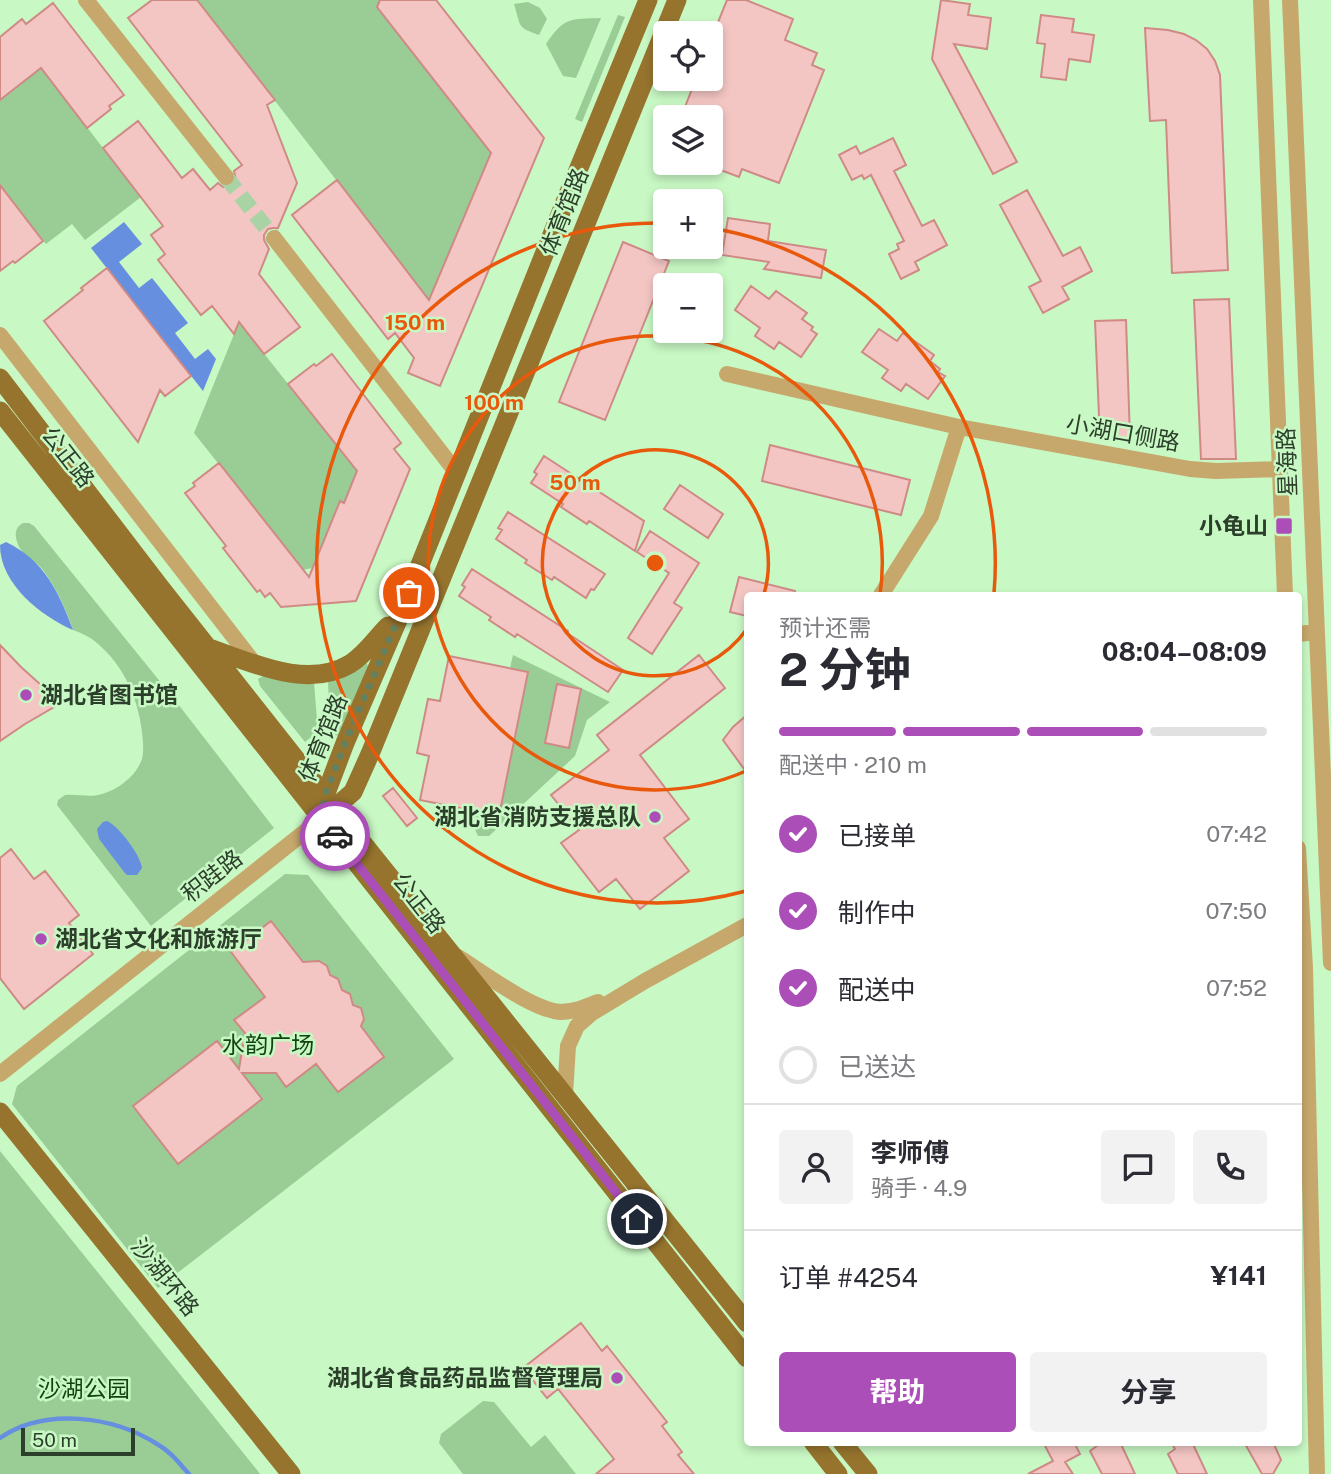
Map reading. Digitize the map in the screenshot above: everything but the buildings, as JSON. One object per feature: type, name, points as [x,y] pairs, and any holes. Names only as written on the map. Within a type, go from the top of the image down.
[{"type":"main road","name":"体育馆路","points":[[327,808],[353,792],[370,754],[677,0]]},
{"type":"main road","name":"体育馆路","points":[[327,808],[345,743],[399,617],[645,3]]},
{"type":"main road","name":"公正路","points":[[0,378],[209,648],[327,808],[744,1354]]},
{"type":"main road","name":"公正路","points":[[0,411],[327,808],[451,953],[744,1319]]},
{"type":"main road","points":[[209,648],[276,670],[320,674],[348,665],[367,651],[399,617]]},
{"type":"main road","name":"沙湖环路","points":[[0,1112],[291,1474]]},
{"type":"main road","points":[[816,1446],[838,1474]]},
{"type":"main road","points":[[845,1446],[868,1474]]},
{"type":"street","points":[[86,0],[226,177]]},
{"type":"street","name":"星海路","points":[[1261,0],[1285,592]]},
{"type":"street","name":"星海路","points":[[1290,0],[1331,963]]},
{"type":"street","points":[[274,239],[457,473]]},
{"type":"street","points":[[0,335],[254,663]]},
{"type":"street","name":"小湖口侧路","points":[[727,374],[958,427],[1190,468],[1225,471],[1280,469]]},
{"type":"street","points":[[883,592],[931,516],[958,427]]},
{"type":"street","points":[[1302,634],[1317,632]]},
{"type":"street","name":"积跬路","points":[[0,1074],[327,808]]},
{"type":"street","points":[[1302,917],[1317,1474]]},
{"type":"street","points":[[565,1095],[568,1046],[577,1026],[592,1013],[645,981],[744,927]]},
{"type":"street","points":[[451,953],[528,1001],[560,1012],[585,1007],[645,981]]},
{"type":"green space","points":[[197,0],[380,0],[377,7],[491,153],[429,300]]},
{"type":"green space","points":[[528,2],[540,8],[547,19],[539,35],[526,30],[519,21],[514,4]]},
{"type":"green space","points":[[618,15],[625,17],[582,122],[575,119]]},
{"type":"green space","points":[[601,18],[576,78],[563,76],[546,44],[563,24],[569,21]]},
{"type":"green space","points":[[41,68],[141,197],[85,240],[72,224],[46,244],[0,185],[0,100]]},
{"type":"green space","points":[[239,322],[357,471],[344,503],[340,502],[312,568],[303,570],[194,433]]},
{"type":"green space","points":[[23,523],[34,526],[171,695],[274,828],[151,926],[57,805],[58,800],[65,795],[102,794],[126,781],[136,771],[142,759],[142,732],[133,695],[122,672],[107,652],[86,635],[73,630],[48,577],[19,547],[16,534]]},
{"type":"green space","points":[[513,655],[610,702],[587,720],[575,756],[489,836],[478,836],[466,810],[499,816],[527,672],[510,668]]},
{"type":"green space","points":[[367,663],[368,667],[338,736],[330,732],[328,680]]},
{"type":"green space","points":[[263,676],[314,682],[318,732],[305,742],[260,686],[258,679]]},
{"type":"green space","name":"水韵广场","points":[[285,874],[308,875],[454,1059],[158,1288],[12,1104],[17,1086]]},
{"type":"green space","name":"沙湖公园","points":[[0,1151],[257,1470],[260,1474],[0,1474]]},
{"type":"green space","points":[[483,1401],[494,1402],[531,1447],[545,1435],[576,1474],[463,1474],[439,1443],[441,1434]]},
{"type":"water","points":[[124,222],[142,244],[119,262],[139,288],[152,278],[188,323],[175,333],[195,359],[208,349],[216,359],[203,391],[91,248]]},
{"type":"water","points":[[6,542],[31,558],[48,578],[73,630],[48,616],[24,597],[7,573],[2,559],[0,545]]},
{"type":"water","points":[[107,821],[123,835],[138,856],[142,868],[137,875],[127,875],[99,839],[97,829]]},
{"type":"waterway","points":[[0,1438],[37,1422],[58,1419],[100,1422],[139,1434],[157,1444],[189,1474]]},
{"type":"tunnel","points":[[226,177],[274,238]]},
{"type":"way so far","points":[[335,836],[321,819],[325,796],[409,593]]},
{"type":"place","name":"小龟山","points":[[1284,526]]},
{"type":"place","name":"湖北省图书馆","points":[[26,695]]},
{"type":"place","name":"湖北省消防支援总队","points":[[655,817]]},
{"type":"place","name":"湖北省文化和旅游厅","points":[[41,939]]},
{"type":"place","name":"湖北省食品药品监督管理局","points":[[617,1378]]},
{"type":"route","points":[[335,836],[637,1219]]}]
